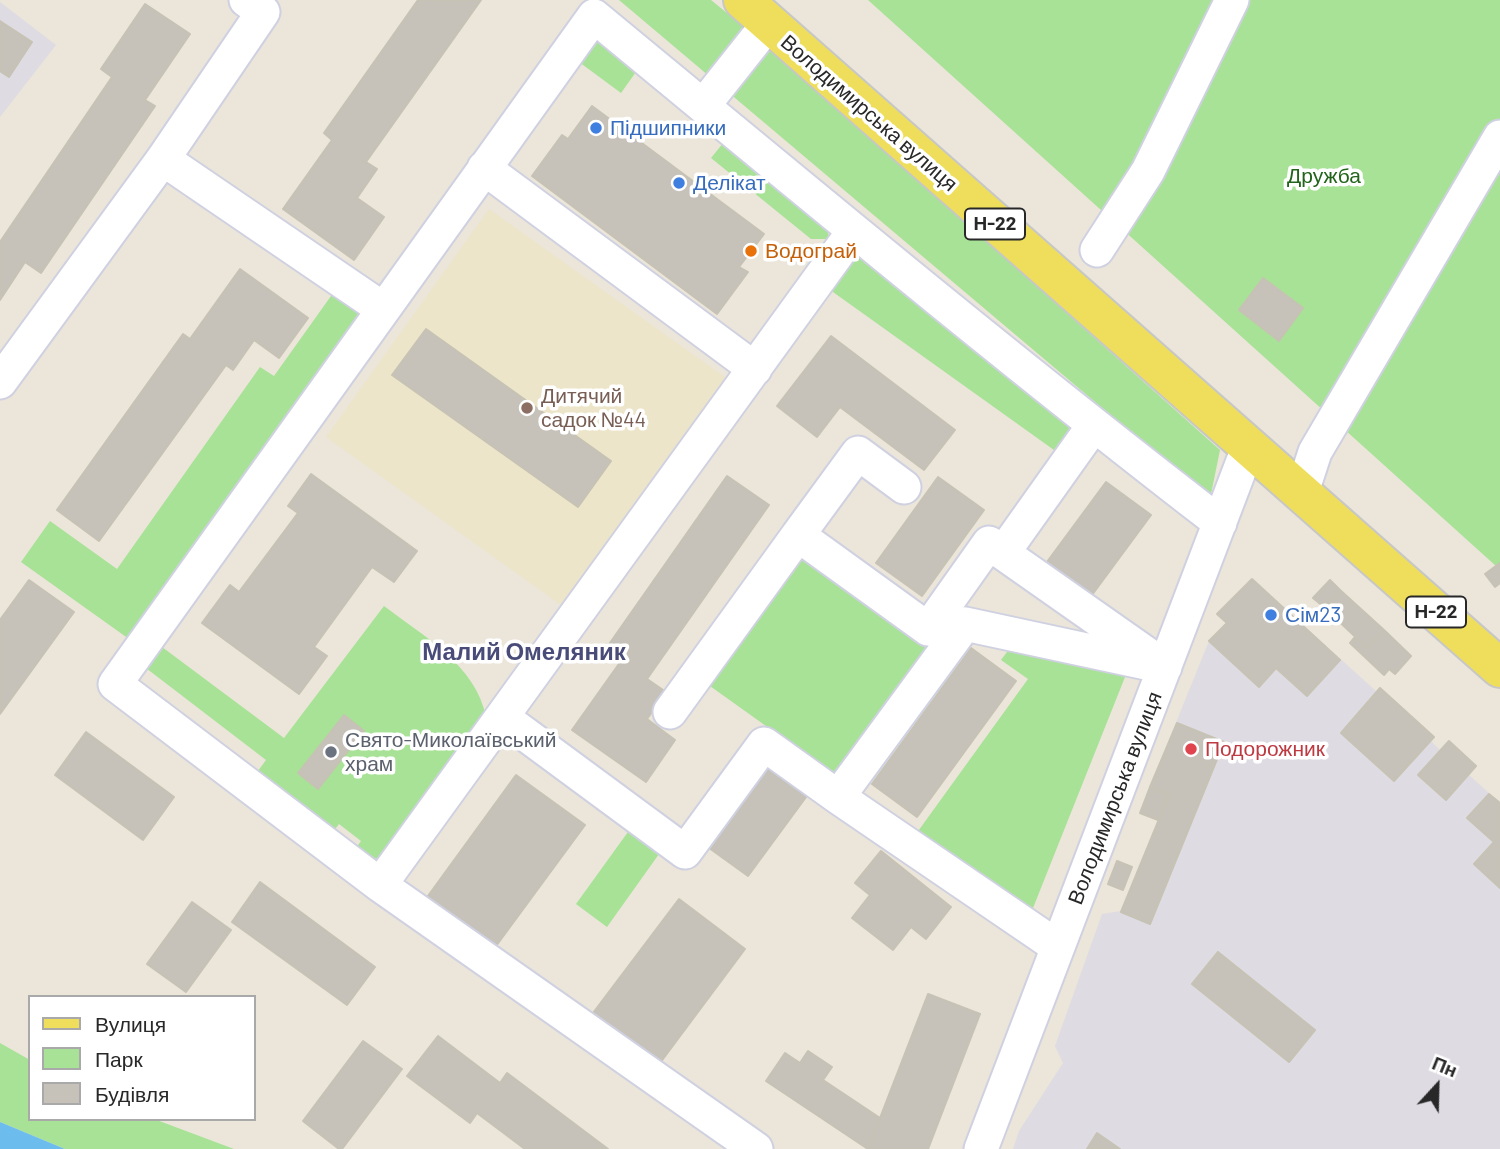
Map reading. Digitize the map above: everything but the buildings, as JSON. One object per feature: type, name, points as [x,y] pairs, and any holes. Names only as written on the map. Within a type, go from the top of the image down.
[{"type":"main road","name":"Володимирська вулиця","points":[[756,12],[1301,495],[1496,656]]},
{"type":"street","points":[[0,382],[163,159],[263,12],[246,0]]},
{"type":"street","points":[[1097,250],[1148,171],[1232,0]]},
{"type":"street","points":[[703,106],[756,12]]},
{"type":"street","points":[[756,1149],[380,885],[115,684],[594,16],[854,231],[1220,523]]},
{"type":"street","points":[[1301,495],[1315,452],[1500,137]]},
{"type":"street","points":[[163,159],[383,309]]},
{"type":"street","points":[[484,168],[755,369]]},
{"type":"street","points":[[380,885],[854,231]]},
{"type":"street","points":[[1003,553],[1094,425]]},
{"type":"street","name":"Володимирська вулиця","points":[[981,1149],[1248,448]]},
{"type":"street","points":[[670,712],[858,453],[904,487]]},
{"type":"street","points":[[798,535],[928,629],[965,624],[1165,667]]},
{"type":"street","points":[[928,629],[989,543],[1165,667]]},
{"type":"street","points":[[838,797],[965,624]]},
{"type":"street","points":[[502,717],[685,852],[764,744],[1058,947]]},
{"type":"shaded area","points":[[0,2],[56,45],[0,117]]},
{"type":"shaded area","name":"Дитячий садок №44","points":[[489,209],[729,380],[565,608],[326,437]]},
{"type":"shaded area","points":[[1252,579],[1377,692],[1380,688],[1434,737],[1431,741],[1440,750],[1449,741],[1476,766],[1469,775],[1500,803],[1500,1149],[1013,1149],[1019,1131],[1063,1063],[1055,1046],[1102,914],[1121,911],[1169,795],[1150,787],[1209,641],[1226,623],[1217,614]]},
{"type":"green space","points":[[619,0],[711,0],[771,49],[1220,450],[1210,499]]},
{"type":"green space","name":"Дружба","points":[[868,0],[1500,0],[1500,563],[1496,566]]},
{"type":"green space","points":[[600,40],[643,62],[621,93],[575,59],[588,43]]},
{"type":"green space","points":[[728,137],[826,221],[829,239],[811,239],[711,158]]},
{"type":"green space","points":[[866,257],[1075,427],[1061,455],[826,287],[850,259]]},
{"type":"green space","points":[[336,289],[364,309],[129,639],[21,562],[50,521],[117,569],[260,367],[274,376]]},
{"type":"green space","points":[[798,548],[931,643],[836,776],[703,681]]},
{"type":"green space","points":[[384,606],[446,653],[460,667],[480,699],[486,717],[388,855],[375,858],[354,851],[361,841],[339,824],[332,833],[255,775],[266,760],[142,665],[158,644],[284,738]]},
{"type":"green space","points":[[1013,644],[1127,672],[1031,913],[916,834],[1028,679],[1001,660]]},
{"type":"green space","points":[[633,825],[664,847],[607,927],[576,904]]},
{"type":"green space","points":[[0,1043],[28,1059],[28,1121],[159,1121],[234,1149],[65,1149],[0,1122]]},
{"type":"water","points":[[0,1122],[65,1149],[0,1149]]},
{"type":"place","name":"Підшипники","points":[[596,128]]},
{"type":"place","name":"Делікат","points":[[679,183]]},
{"type":"place","name":"Водограй","points":[[751,251]]},
{"type":"place","name":"Дитячий садок №44","points":[[527,408]]},
{"type":"place","name":"Сім23","points":[[1271,615]]},
{"type":"place","name":"Подорожник","points":[[1191,749]]},
{"type":"place","name":"Свято-Миколаївський храм","points":[[331,752]]},
{"type":"district","name":"Малий Омеляник","points":[[524,652]]}]
